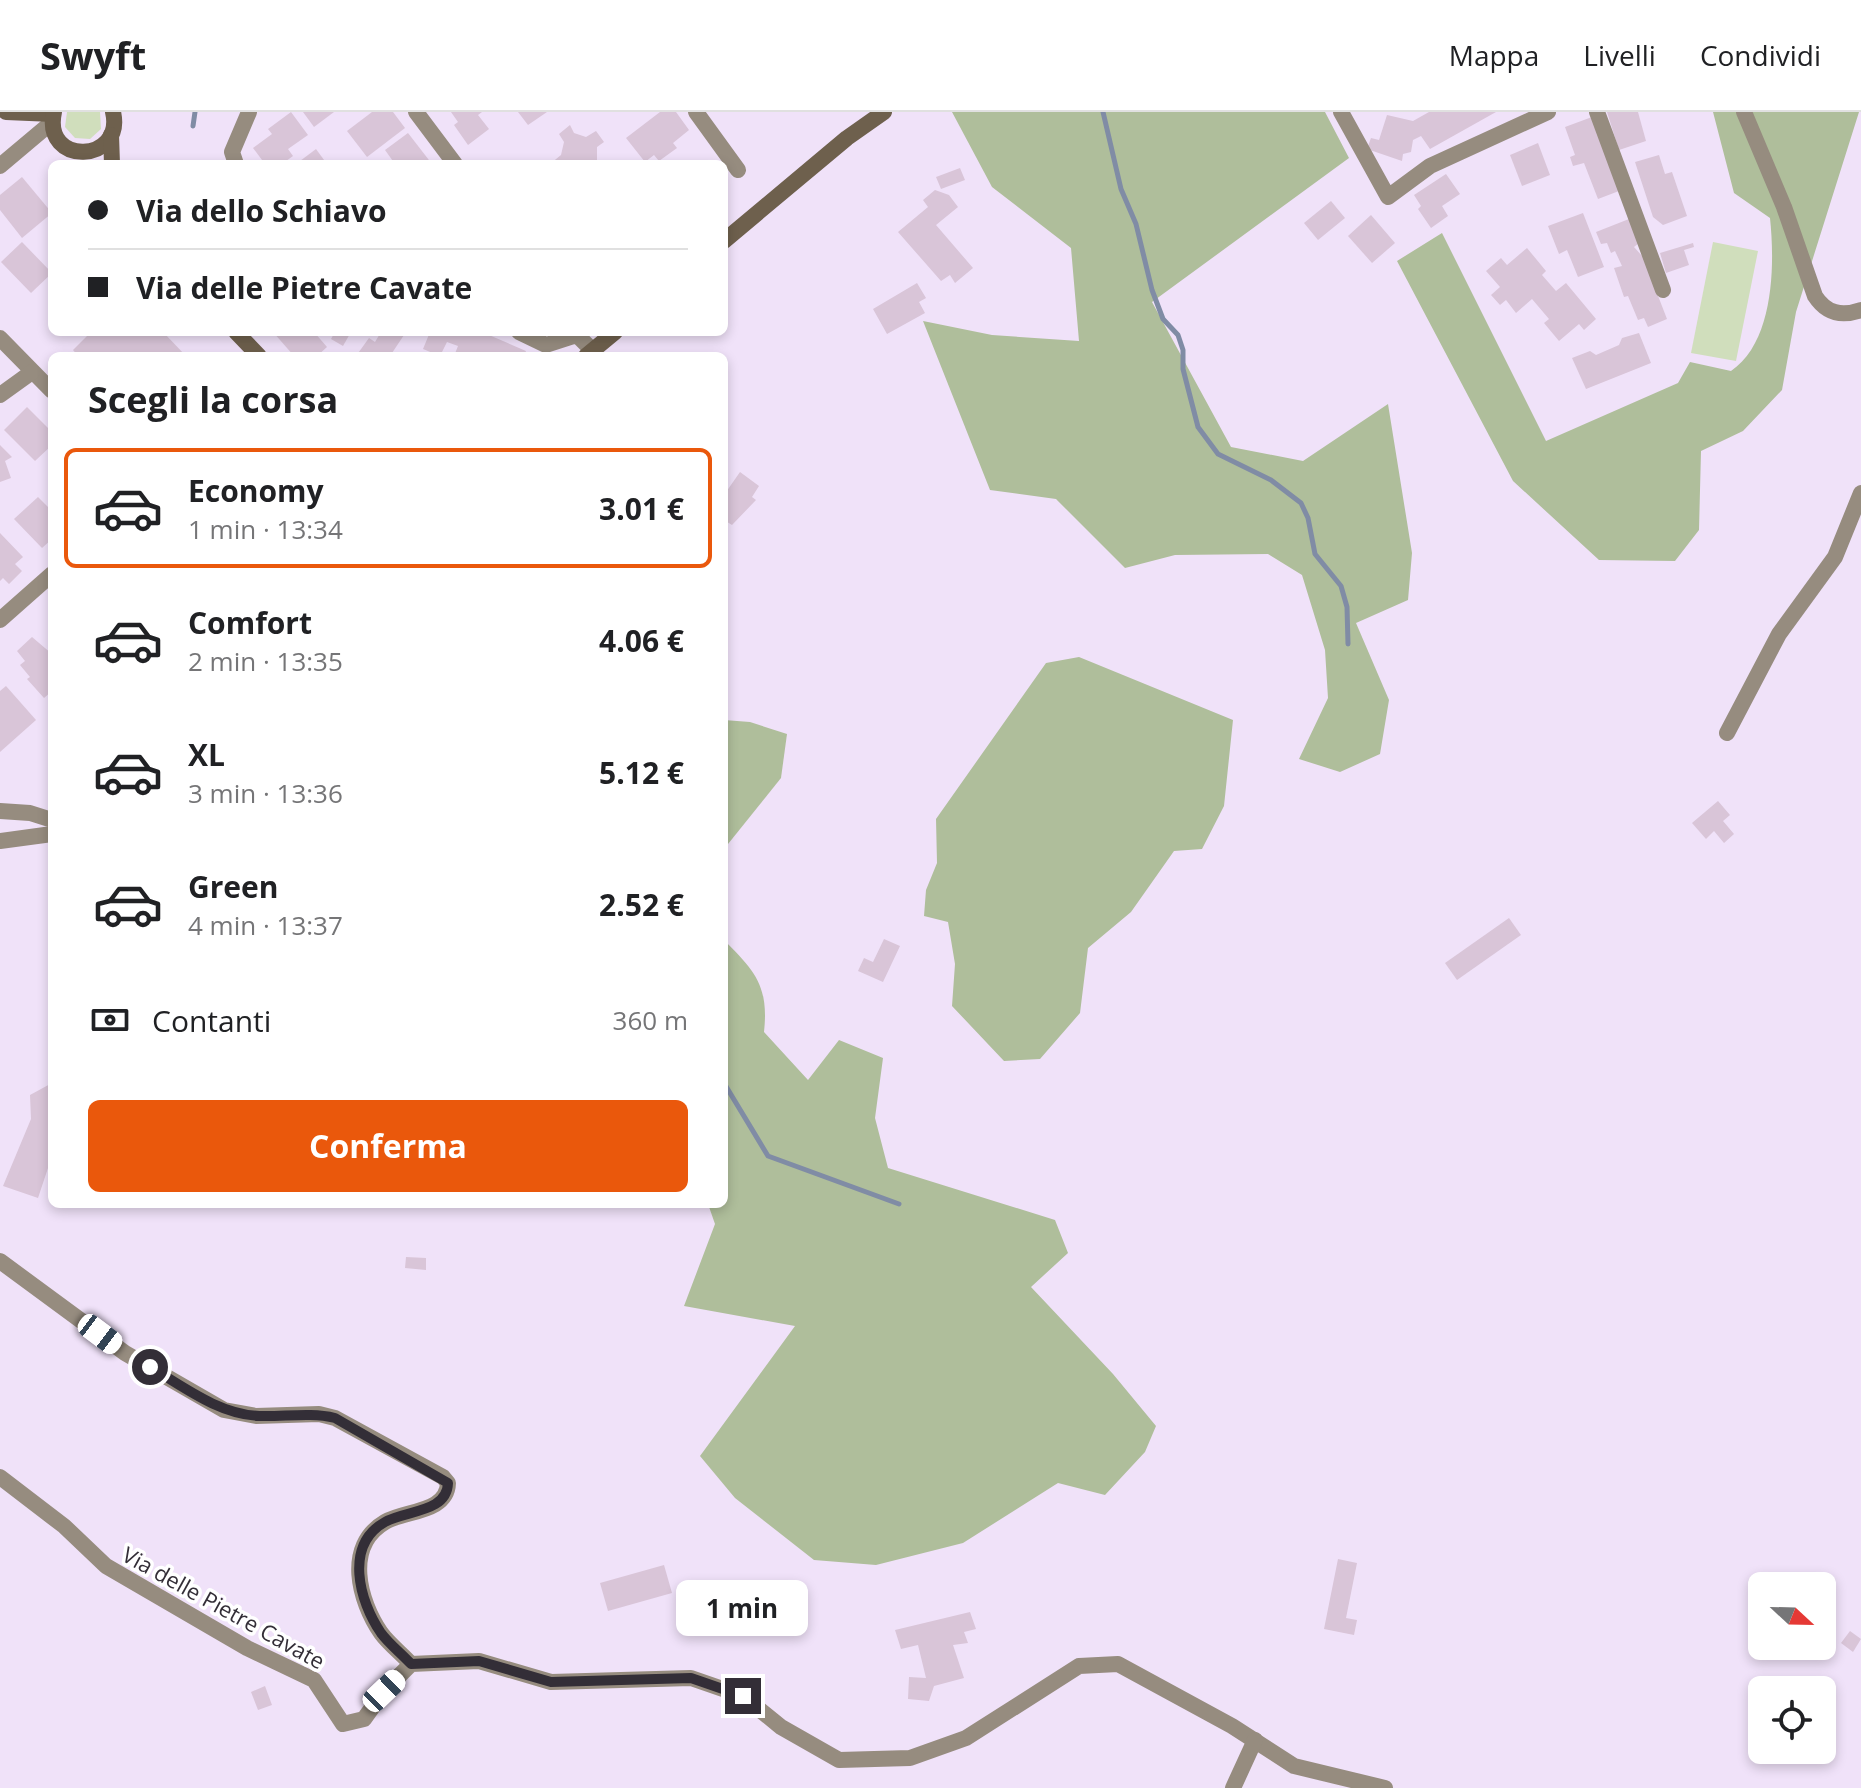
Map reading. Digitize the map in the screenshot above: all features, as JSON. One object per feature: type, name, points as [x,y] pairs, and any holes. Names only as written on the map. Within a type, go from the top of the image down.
[{"type":"main road","points":[[6,112],[53,116],[68,148],[86,160]]},
{"type":"main road","points":[[112,160],[113,112]]},
{"type":"main road","points":[[728,238],[847,138],[884,112]]},
{"type":"main road","points":[[68,148],[96,150],[111,135]]},
{"type":"main road","points":[[240,336],[255,352]]},
{"type":"main road","points":[[591,352],[610,336]]},
{"type":"street","points":[[235,160],[232,152],[249,112]]},
{"type":"street","points":[[416,112],[452,160]]},
{"type":"street","points":[[696,112],[738,170]]},
{"type":"street","points":[[1341,112],[1388,197],[1430,166],[1548,112]]},
{"type":"street","points":[[1597,112],[1663,290]]},
{"type":"street","points":[[1744,112],[1784,207],[1815,296],[1824,308],[1836,313],[1861,310]]},
{"type":"street","points":[[0,166],[22,149],[53,116]]},
{"type":"street","points":[[22,149],[68,148]]},
{"type":"street","points":[[527,336],[546,345],[574,336]]},
{"type":"street","points":[[0,338],[48,387]]},
{"type":"street","points":[[0,395],[32,372]]},
{"type":"street","points":[[1727,733],[1779,634],[1835,557],[1861,493]]},
{"type":"street","points":[[0,620],[48,578]]},
{"type":"street","points":[[0,811],[30,813],[48,819]]},
{"type":"street","points":[[0,841],[48,835]]},
{"type":"street","points":[[0,1261],[125,1353],[224,1410],[256,1416],[319,1414],[335,1418],[443,1477],[448,1483],[448,1493],[441,1502],[386,1521],[372,1531],[360,1552],[360,1590],[381,1634],[411,1664],[479,1661],[551,1682],[691,1678],[743,1696],[781,1727],[839,1760],[910,1758],[966,1738],[1079,1666],[1118,1664],[1255,1740],[1294,1766],[1385,1788]]},
{"type":"street","name":"Via delle Pietre Cavate","points":[[0,1477],[64,1526],[106,1566],[247,1648],[314,1680],[343,1724],[364,1719],[384,1691],[411,1664]]},
{"type":"street","points":[[1233,1788],[1255,1740]]},
{"type":"green space","points":[[67,112],[100,112],[101,129],[90,139],[75,138],[65,127]]},
{"type":"green space","points":[[952,112],[1325,112],[1349,158],[1152,302],[1231,447],[1303,461],[1388,404],[1412,553],[1408,600],[1356,623],[1389,700],[1380,754],[1340,772],[1299,759],[1328,698],[1325,650],[1302,575],[1268,554],[1175,555],[1125,568],[1056,499],[990,490],[923,321],[992,335],[1079,341],[1071,248],[992,187]]},
{"type":"green space","points":[[1713,112],[1859,112],[1796,312],[1782,390],[1743,431],[1701,451],[1699,530],[1675,561],[1599,560],[1513,481],[1397,261],[1442,233],[1546,441],[1678,383],[1690,362],[1731,371],[1745,358],[1764,322],[1771,279],[1772,237],[1770,218],[1734,193]]},
{"type":"green space","points":[[1713,242],[1758,251],[1736,361],[1691,353]]},
{"type":"green space","points":[[1079,657],[1233,720],[1224,806],[1202,849],[1174,851],[1131,912],[1088,948],[1080,1013],[1040,1059],[1004,1061],[952,1006],[955,964],[948,922],[924,916],[926,890],[937,863],[936,819],[1046,663]]},
{"type":"green space","points":[[728,720],[750,722],[787,734],[781,778],[728,844]]},
{"type":"green space","points":[[728,944],[758,980],[764,1003],[764,1032],[808,1080],[839,1040],[883,1058],[875,1118],[888,1168],[1055,1220],[1068,1253],[1031,1287],[1113,1374],[1156,1426],[1145,1452],[1105,1495],[1058,1483],[963,1543],[876,1565],[814,1560],[735,1498],[700,1456],[795,1326],[684,1306],[715,1224],[709,1208],[728,1208]]},
{"type":"building","points":[[291,112],[308,135],[288,149],[293,156],[288,160],[262,160],[253,148],[272,134],[268,129]]},
{"type":"building","points":[[303,112],[334,112],[314,127]]},
{"type":"building","points":[[372,112],[393,112],[405,128],[367,157],[347,131]]},
{"type":"building","points":[[451,112],[482,112],[478,115],[489,129],[468,145],[454,125],[458,122]]},
{"type":"building","points":[[518,112],[547,112],[528,125]]},
{"type":"building","points":[[660,112],[676,112],[689,130],[673,143],[677,148],[660,160],[654,155],[643,160],[626,138]]},
{"type":"building","points":[[1429,112],[1496,112],[1430,149],[1421,136],[1413,140],[1411,152],[1403,154],[1402,161],[1367,149],[1371,138],[1379,140],[1387,115],[1413,121]]},
{"type":"building","points":[[1607,112],[1638,112],[1646,141],[1619,150]]},
{"type":"building","points":[[1592,117],[1619,191],[1598,199],[1584,163],[1573,166],[1570,157],[1575,155],[1565,127]]},
{"type":"building","points":[[570,125],[574,133],[586,137],[596,131],[604,142],[597,147],[597,160],[555,160],[561,155],[564,142],[559,134]]},
{"type":"building","points":[[408,133],[429,160],[392,160],[385,150]]},
{"type":"building","points":[[1538,143],[1550,175],[1522,186],[1510,155]]},
{"type":"building","points":[[316,149],[324,160],[301,160]]},
{"type":"building","points":[[1659,155],[1665,174],[1672,172],[1687,216],[1663,225],[1653,217],[1635,162]]},
{"type":"building","points":[[960,168],[965,180],[941,189],[936,177]]},
{"type":"building","points":[[1446,174],[1460,194],[1442,206],[1448,216],[1431,228],[1418,209],[1421,206],[1414,195]]},
{"type":"building","points":[[22,177],[48,208],[48,216],[22,238],[0,210],[0,195]]},
{"type":"building","points":[[935,190],[949,195],[958,207],[936,225],[973,268],[955,283],[950,275],[941,281],[898,232],[928,207],[923,200]]},
{"type":"building","points":[[1331,201],[1345,218],[1318,240],[1304,223]]},
{"type":"building","points":[[1583,213],[1604,267],[1578,277],[1567,250],[1559,254],[1548,226]]},
{"type":"building","points":[[1371,215],[1395,243],[1372,263],[1348,236]]},
{"type":"building","points":[[1629,219],[1639,243],[1634,247],[1643,257],[1667,319],[1648,327],[1644,318],[1638,320],[1628,296],[1624,297],[1614,268],[1622,266],[1615,251],[1611,253],[1607,243],[1601,244],[1596,232]]},
{"type":"building","points":[[22,242],[48,269],[48,277],[31,293],[1,262]]},
{"type":"building","points":[[1693,243],[1694,247],[1684,250],[1689,265],[1666,273],[1660,253]]},
{"type":"building","points":[[1527,248],[1546,271],[1542,275],[1556,291],[1566,283],[1596,319],[1584,330],[1579,324],[1559,341],[1544,323],[1549,319],[1532,299],[1516,313],[1506,300],[1500,305],[1491,295],[1500,287],[1486,271],[1501,258],[1507,265]]},
{"type":"building","points":[[917,283],[926,298],[919,302],[925,313],[887,334],[873,309]]},
{"type":"building","points":[[1639,333],[1651,363],[1586,389],[1572,358],[1590,351],[1596,355],[1619,345],[1622,338]]},
{"type":"building","points":[[87,336],[167,336],[182,352],[75,352],[73,350]]},
{"type":"building","points":[[276,336],[317,336],[327,347],[321,352],[290,352]]},
{"type":"building","points":[[333,336],[349,336],[343,346],[331,339]]},
{"type":"building","points":[[379,336],[403,336],[393,352],[359,352],[369,338],[375,342]]},
{"type":"building","points":[[428,336],[491,336],[526,351],[456,352],[458,346],[447,342],[442,352],[423,349]]},
{"type":"building","points":[[27,407],[48,428],[48,449],[35,461],[4,430]]},
{"type":"building","points":[[0,445],[12,457],[5,461],[11,478],[0,482]]},
{"type":"building","points":[[740,472],[759,486],[752,497],[756,500],[732,525],[728,522],[728,489]]},
{"type":"building","points":[[38,497],[48,507],[48,543],[42,548],[14,519]]},
{"type":"building","points":[[0,533],[23,557],[15,564],[22,571],[9,584],[3,578],[0,581]]},
{"type":"building","points":[[32,637],[48,651],[48,694],[44,698],[27,679],[30,677],[20,665],[25,661],[17,651]]},
{"type":"building","points":[[6,686],[36,720],[0,752],[0,691]]},
{"type":"building","points":[[1718,801],[1730,815],[1723,821],[1734,834],[1724,843],[1714,831],[1706,839],[1692,823]]},
{"type":"building","points":[[1509,918],[1521,935],[1457,980],[1445,963]]},
{"type":"building","points":[[884,939],[900,946],[883,982],[858,971],[864,958],[873,962]]},
{"type":"building","points":[[48,1085],[48,1168],[38,1198],[3,1186],[31,1119],[30,1095]]},
{"type":"building","points":[[406,1257],[426,1258],[426,1270],[405,1268]]},
{"type":"building","points":[[1338,1559],[1357,1563],[1346,1618],[1357,1620],[1354,1635],[1324,1629]]},
{"type":"building","points":[[664,1565],[672,1593],[608,1611],[600,1583]]},
{"type":"building","points":[[970,1612],[976,1629],[964,1632],[968,1643],[953,1645],[964,1678],[934,1686],[929,1701],[908,1699],[909,1677],[926,1678],[918,1645],[901,1649],[895,1630]]},
{"type":"building","points":[[1850,1631],[1861,1639],[1853,1652],[1841,1643]]},
{"type":"building","points":[[265,1686],[272,1705],[258,1710],[251,1692]]},
{"type":"waterway","points":[[193,126],[195,112]]},
{"type":"waterway","points":[[1103,112],[1121,189],[1136,224],[1152,290],[1163,319],[1178,335],[1183,350],[1183,369],[1198,427],[1218,454],[1271,480],[1301,503],[1308,518],[1315,554],[1341,586],[1347,607],[1348,644]]},
{"type":"waterway","points":[[728,1090],[768,1156],[899,1204]]},
{"type":"route","points":[[150,1367],[224,1410],[256,1416],[319,1414],[335,1418],[443,1477],[448,1483],[448,1493],[441,1502],[386,1521],[372,1531],[360,1552],[360,1590],[381,1634],[411,1664],[479,1661],[551,1682],[691,1678],[743,1696]]}]
